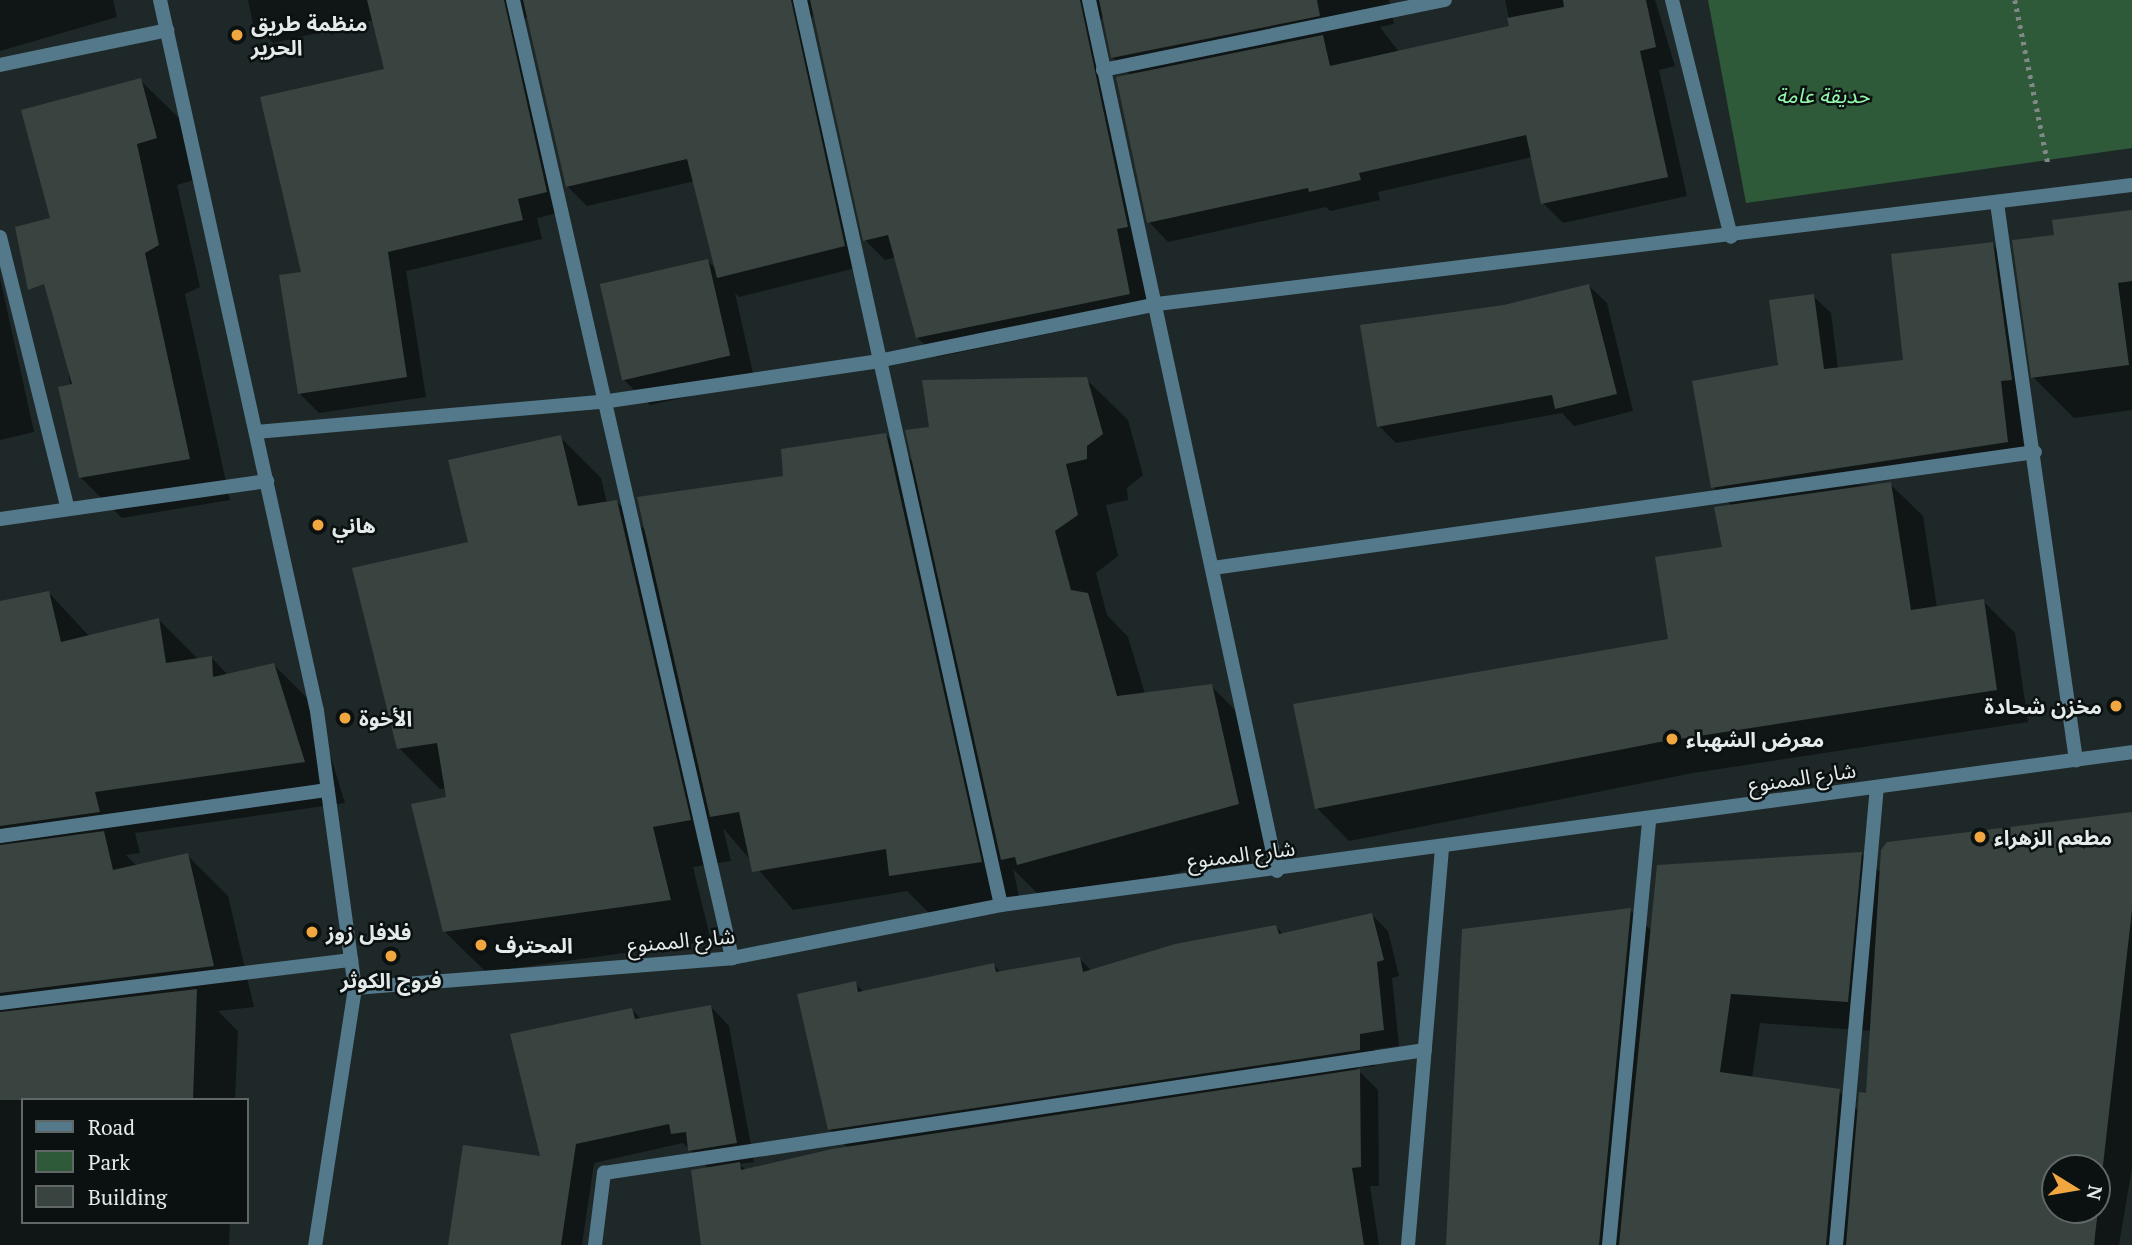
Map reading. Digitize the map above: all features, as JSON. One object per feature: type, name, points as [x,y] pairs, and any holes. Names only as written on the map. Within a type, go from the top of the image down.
[{"type":"street","points":[[160,0],[267,481],[328,790],[355,988],[315,1245]]},
{"type":"street","points":[[513,0],[602,402],[732,958]]},
{"type":"street","points":[[800,0],[878,361],[1001,905]]},
{"type":"street","points":[[1089,0],[1157,304],[1277,871]]},
{"type":"street","points":[[1103,70],[1446,0]]},
{"type":"street","points":[[1672,0],[1731,237]]},
{"type":"street","points":[[0,65],[167,30]]},
{"type":"street","points":[[256,432],[602,402],[878,361],[1157,304],[1731,237],[2132,186]]},
{"type":"street","points":[[1997,202],[2035,452],[2076,760]]},
{"type":"street","points":[[0,237],[68,509]]},
{"type":"street","points":[[1213,568],[2035,452]]},
{"type":"street","points":[[0,519],[267,481]]},
{"type":"street","name":"شارع الممنوع","points":[[355,988],[732,958],[1001,905],[1442,849],[2132,752]]},
{"type":"street","points":[[1836,1245],[1877,788]]},
{"type":"street","points":[[0,836],[328,790]]},
{"type":"street","points":[[1609,1245],[1649,820]]},
{"type":"street","points":[[1408,1245],[1442,849]]},
{"type":"street","points":[[0,1003],[351,960]]},
{"type":"street","points":[[595,1245],[604,1173],[1425,1050]]},
{"type":"path","points":[[2015,0],[2055,195]]},
{"type":"green space","name":"حديقة عامة","points":[[1708,0],[2132,0],[2132,148],[1746,203]]},
{"type":"building","points":[[367,0],[504,0],[547,192],[518,199],[523,220],[388,252],[407,377],[298,394],[279,275],[301,272],[260,97],[384,69]]},
{"type":"building","points":[[523,0],[791,0],[845,246],[717,278],[687,159],[566,187]]},
{"type":"building","points":[[810,0],[1080,0],[1128,227],[1117,229],[1130,294],[916,338],[888,235],[863,241]]},
{"type":"building","points":[[1099,0],[1317,0],[1320,16],[1111,58]]},
{"type":"building","points":[[1563,0],[1646,0],[1656,47],[1640,51],[1668,177],[1541,204],[1526,135],[1359,173],[1361,180],[1309,192],[1308,188],[1147,223],[1116,77],[1323,35],[1330,66],[1509,26],[1507,18],[1564,7]]},
{"type":"building","points":[[141,78],[157,138],[137,144],[159,245],[145,253],[190,459],[79,478],[58,387],[72,384],[44,284],[28,290],[15,227],[50,218],[21,110]]},
{"type":"building","points":[[2132,210],[2132,281],[2118,283],[2129,365],[2031,378],[2012,240],[2054,235],[2052,220]]},
{"type":"building","points":[[1993,242],[2012,380],[2001,381],[2008,442],[1711,488],[1692,381],[1778,365],[1769,300],[1814,294],[1824,369],[1903,360],[1891,254]]},
{"type":"building","points":[[708,259],[730,355],[622,380],[600,284]]},
{"type":"building","points":[[1589,284],[1617,394],[1555,409],[1552,395],[1377,427],[1360,325],[1504,305]]},
{"type":"building","points":[[1087,377],[1103,434],[1087,446],[1087,459],[1066,464],[1078,515],[1055,531],[1071,590],[1088,593],[1117,696],[1212,684],[1239,804],[1017,865],[1015,857],[1001,860],[905,430],[929,427],[922,380]]},
{"type":"building","points":[[886,433],[982,862],[889,876],[886,849],[752,872],[739,812],[710,817],[637,497],[783,476],[781,449]]},
{"type":"building","points":[[561,435],[578,506],[617,500],[691,820],[653,827],[671,900],[443,932],[411,804],[446,797],[437,743],[397,749],[352,568],[468,542],[448,460]]},
{"type":"building","points":[[1891,482],[1911,610],[1984,599],[1997,690],[1660,742],[1315,809],[1293,704],[1668,639],[1655,557],[1722,547],[1714,507]]},
{"type":"building","points":[[49,591],[61,642],[159,618],[166,663],[212,656],[213,677],[274,663],[305,762],[95,792],[100,812],[0,826],[0,601]]},
{"type":"building","points":[[2132,812],[2132,910],[2104,1154],[2041,1154],[2041,1224],[2096,1224],[2094,1245],[1846,1245],[1859,1092],[1866,1093],[1881,850],[1887,842]]},
{"type":"building","points":[[104,831],[113,870],[188,853],[214,966],[0,993],[0,845]]},
{"type":"building","points":[[1862,852],[1848,1002],[1731,994],[1720,1072],[1840,1089],[1826,1245],[1619,1245],[1657,865]]},
{"type":"building","points":[[1631,908],[1599,1245],[1446,1245],[1462,929]]},
{"type":"building","points":[[1372,913],[1384,960],[1377,962],[1384,1030],[1360,1034],[1360,1050],[828,1130],[797,994],[856,981],[858,992],[994,963],[996,972],[1080,957],[1083,972],[1175,944],[1276,925],[1279,934]]},
{"type":"building","points":[[197,989],[193,1098],[0,1100],[0,1012]]},
{"type":"building","points":[[711,1005],[737,1143],[688,1151],[686,1132],[671,1134],[669,1124],[576,1144],[561,1245],[448,1245],[463,1145],[540,1156],[510,1034],[632,1008],[635,1019]]},
{"type":"building","points":[[1360,1069],[1361,1167],[1352,1168],[1364,1245],[701,1245],[691,1170],[740,1162],[741,1170],[832,1149]]},
{"type":"place","name":"منظمة طريق الحرير","points":[[237,35]]},
{"type":"place","name":"هاني","points":[[318,525]]},
{"type":"place","name":"مخزن شحادة","points":[[2116,706]]},
{"type":"place","name":"الأخوة","points":[[345,718]]},
{"type":"place","name":"معرض الشهباء","points":[[1672,739]]},
{"type":"place","name":"مطعم الزهراء","points":[[1980,837]]},
{"type":"place","name":"فلافل زوز","points":[[312,932]]},
{"type":"place","name":"المحترف","points":[[481,945]]},
{"type":"place","name":"فروج الكوثر","points":[[391,956]]}]
